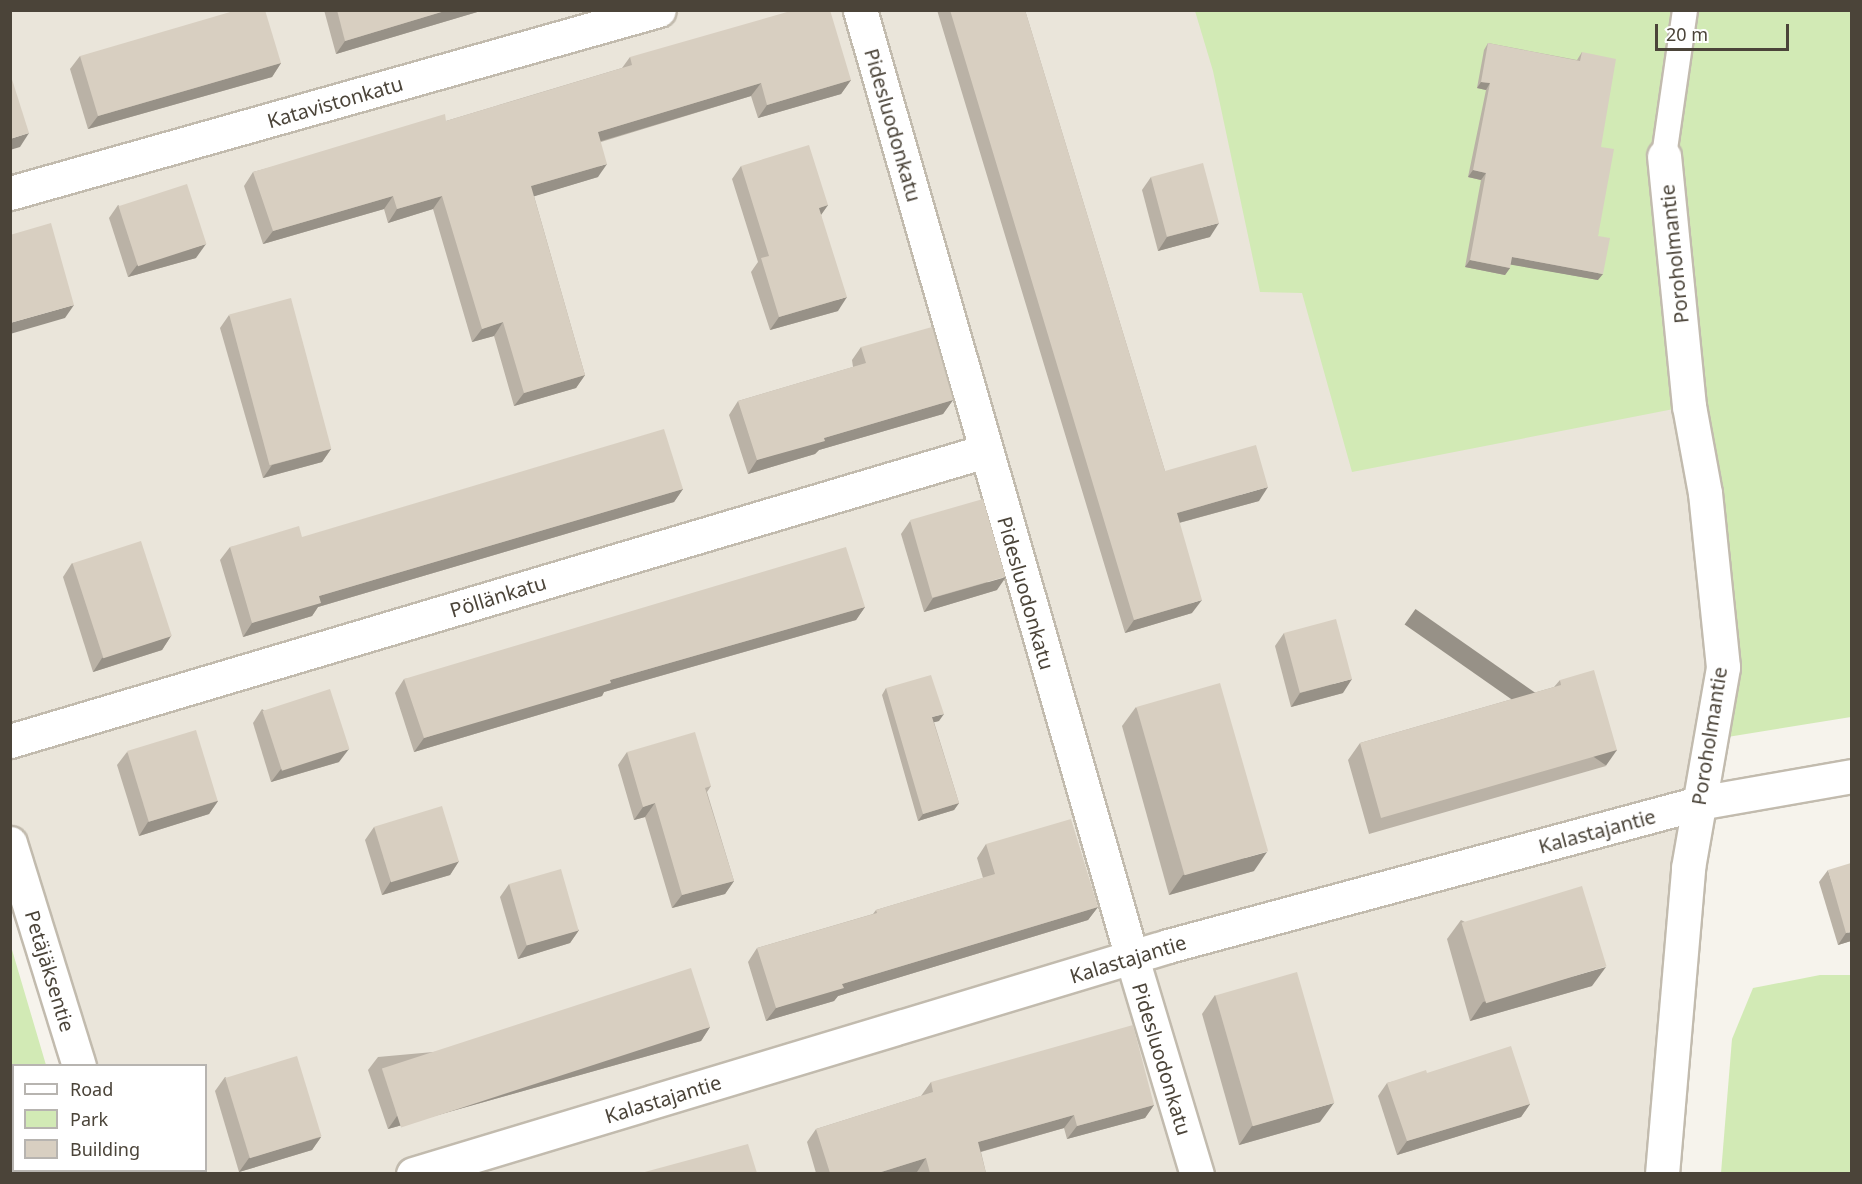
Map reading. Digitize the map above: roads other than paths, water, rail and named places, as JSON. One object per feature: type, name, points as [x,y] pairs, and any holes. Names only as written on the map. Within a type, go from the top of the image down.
[{"type":"street","name":"Katavistonkatu","points":[[10,193],[659,10]]},
{"type":"street","name":"Pidesluodonkatu","points":[[860,10],[1132,958],[1197,1173]]},
{"type":"street","name":"Poroholmantie","points":[[1662,1173],[1688,868],[1723,667],[1705,493],[1689,406],[1664,156]]},
{"type":"street","name":"Pöllänkatu","points":[[10,741],[986,451]]},
{"type":"street","name":"Kalastajantie","points":[[413,1173],[1168,946],[1699,803],[1851,776]]},
{"type":"street","name":"Petäjäksentie","points":[[10,843],[79,1064]]},
{"type":"lane","points":[[1664,156],[1685,10]]}]
